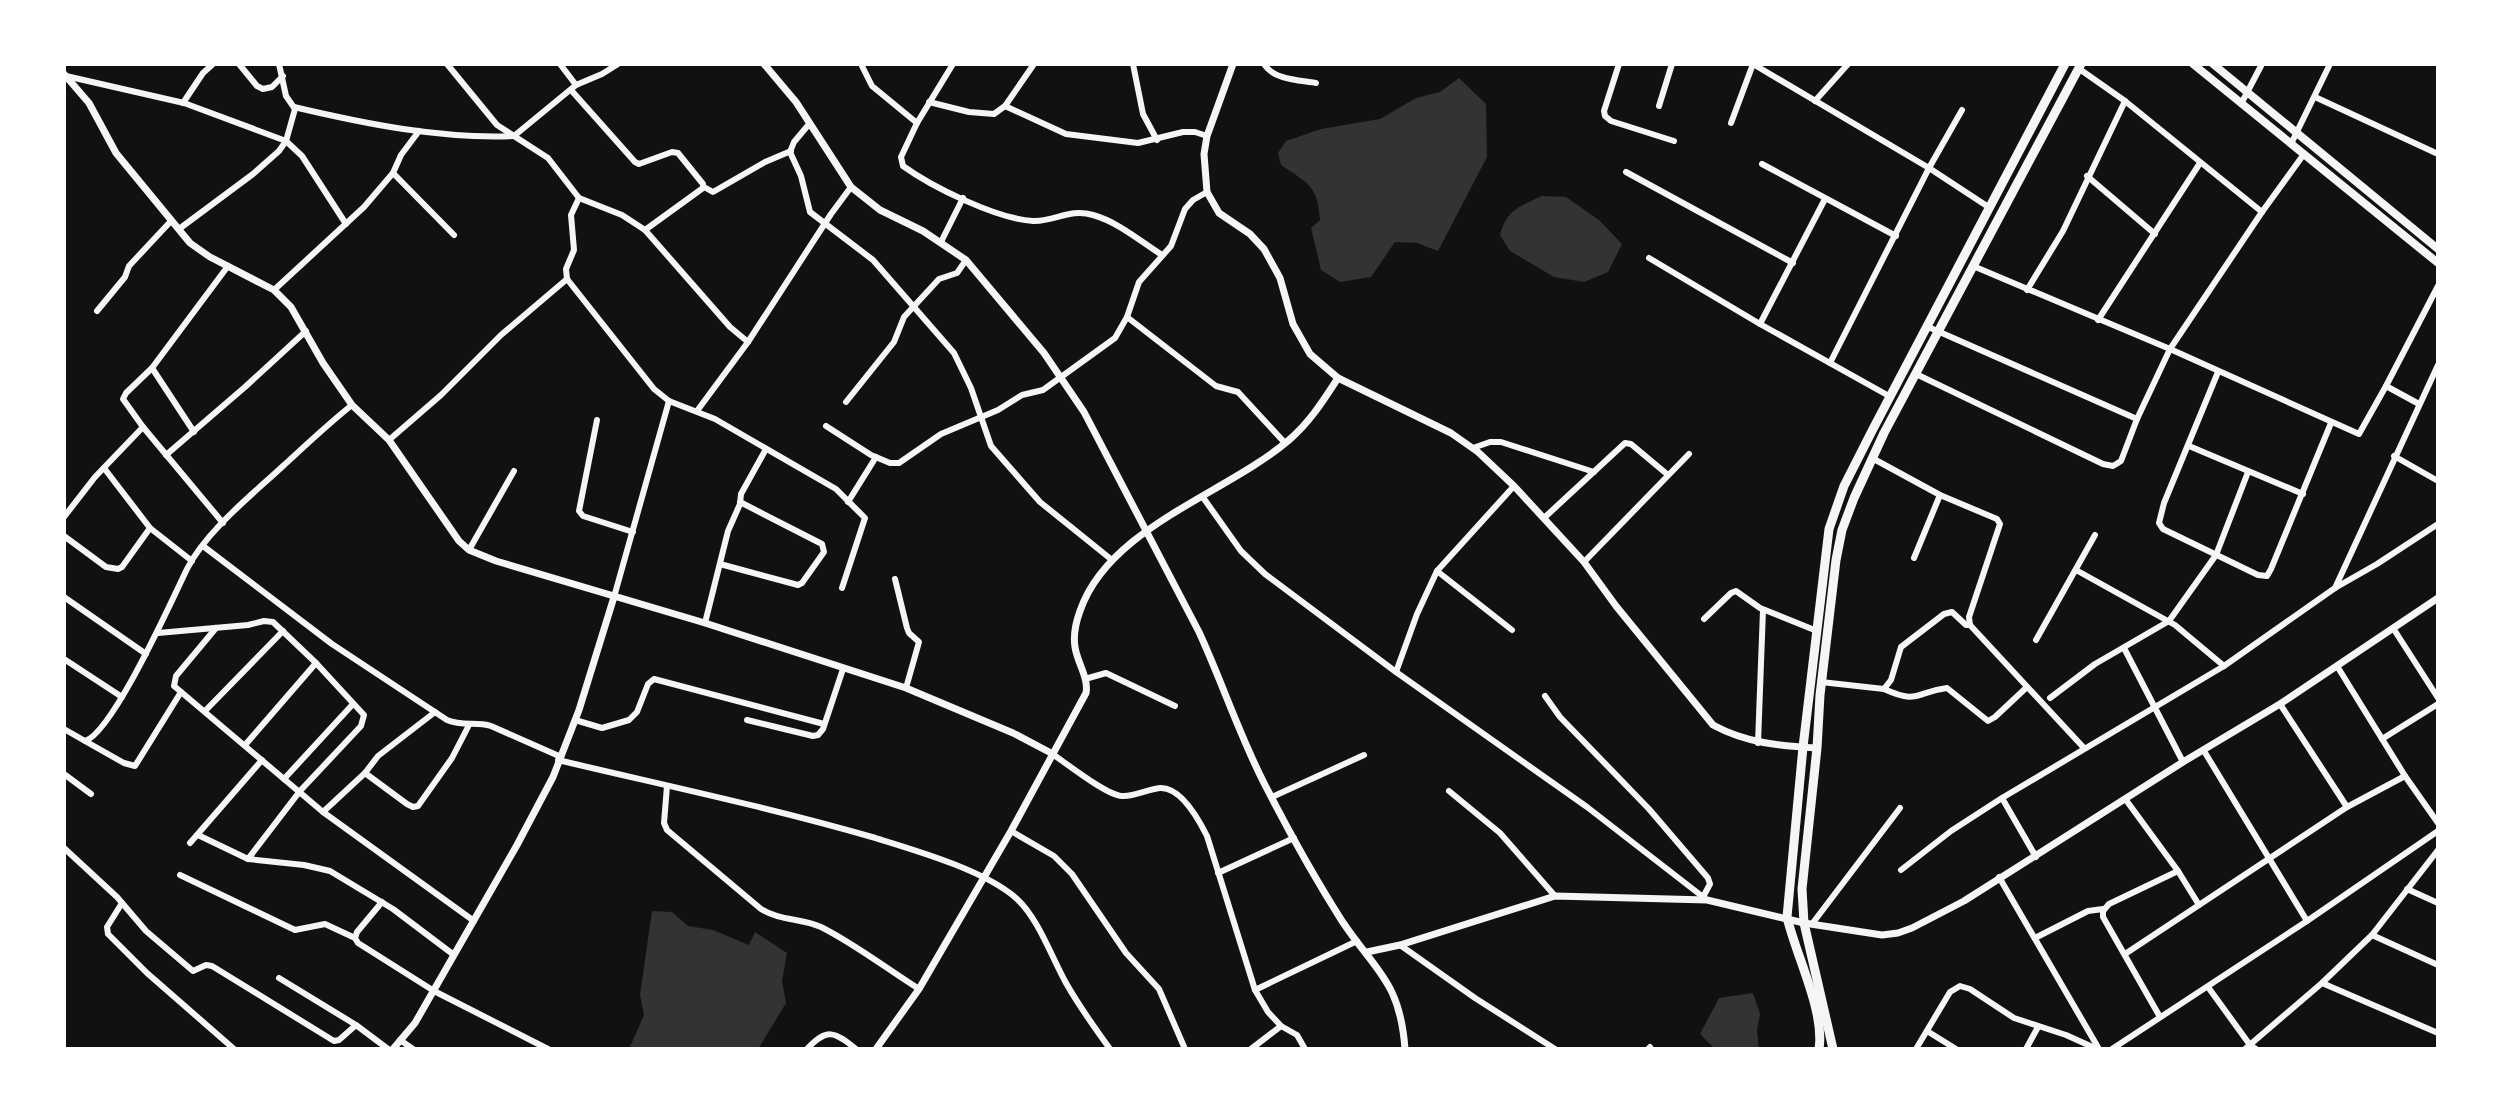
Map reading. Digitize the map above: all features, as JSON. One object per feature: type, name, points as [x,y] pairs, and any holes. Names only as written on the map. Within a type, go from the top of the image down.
[{"type":"main road","points":[[1819,1049],[1820,1025],[1787,917],[1824,559],[1836,506],[1889,396],[2065,64]]},
{"type":"main road","points":[[2193,64],[2438,263]]},
{"type":"main road","points":[[2213,64],[2438,249]]},
{"type":"main road","points":[[1833,1049],[1802,889],[1821,682],[1842,530],[1872,458],[2079,66]]},
{"type":"street","points":[[183,103],[203,73],[213,64]]},
{"type":"street","points":[[239,64],[263,89],[272,87],[283,75]]},
{"type":"street","points":[[279,64],[286,96],[294,107],[377,126],[514,136],[574,88],[618,64]]},
{"type":"street","points":[[447,64],[492,119],[548,158],[579,198],[622,215],[645,230],[730,327],[748,342]]},
{"type":"street","points":[[560,64],[574,88],[635,162],[639,164],[672,152],[678,153],[704,187],[713,192],[791,151]]},
{"type":"street","points":[[764,64],[810,123],[851,187],[880,210],[941,242],[966,260],[1062,378],[1084,412],[1204,643],[1238,727],[1294,838],[1342,920],[1388,981],[1404,1026],[1405,1049]]},
{"type":"street","points":[[861,64],[872,86],[917,123]]},
{"type":"street","points":[[953,64],[917,123],[901,163],[925,180],[963,198],[1023,219],[1046,219],[1072,212],[1093,215],[1114,224],[1162,255]]},
{"type":"street","points":[[929,102],[989,115],[1005,106],[1034,64]]},
{"type":"street","points":[[1133,64],[1143,114],[1157,140]]},
{"type":"street","points":[[1233,64],[1207,136],[1204,162],[1207,192],[1219,213],[1250,234],[1264,249],[1280,278],[1289,313],[1300,338],[1317,362],[1338,378],[1451,433],[1473,448],[1514,486],[1584,562],[1707,719],[1729,734],[1758,743],[1817,748]]},
{"type":"street","points":[[1264,64],[1278,76],[1316,83]]},
{"type":"street","points":[[1619,64],[1605,116],[1611,121],[1674,141]]},
{"type":"street","points":[[1659,106],[1672,64]]},
{"type":"street","points":[[1731,123],[1753,64],[1929,168],[1990,208]]},
{"type":"street","points":[[1815,101],[1848,64]]},
{"type":"street","points":[[2241,104],[2262,64]]},
{"type":"street","points":[[2291,144],[2330,64]]},
{"type":"street","points":[[2079,66],[2262,212]]},
{"type":"street","points":[[65,75],[183,103],[286,141],[302,156],[346,224]]},
{"type":"street","points":[[65,75],[89,103],[116,153],[171,221],[200,251],[274,290],[291,307],[323,363],[352,405],[389,440],[459,541],[469,550],[906,688],[1013,733],[1123,796],[1163,788],[1172,791],[1191,811],[1207,836],[1255,990],[1268,1012],[1281,1026],[1297,1035],[1305,1049]]},
{"type":"street","points":[[2315,97],[2438,154]]},
{"type":"street","points":[[2027,290],[2063,231],[2125,101]]},
{"type":"street","points":[[1005,106],[1062,133],[1132,142],[1157,140],[1190,131],[1207,136]]},
{"type":"street","points":[[179,229],[279,151],[286,141],[294,107]]},
{"type":"street","points":[[1830,363],[1929,168],[1962,110]]},
{"type":"street","points":[[810,123],[794,142],[791,151],[792,160],[801,176],[807,208],[873,260],[943,339],[961,365],[991,446],[1035,497],[1112,560]]},
{"type":"street","points":[[274,290],[346,224],[393,173],[401,155],[419,131]]},
{"type":"street","points":[[1916,374],[2110,466],[2117,464],[2124,456],[2137,419],[2170,349],[2304,154]]},
{"type":"street","points":[[2098,320],[2200,163]]},
{"type":"street","points":[[1762,164],[1896,236]]},
{"type":"street","points":[[1626,172],[1793,263]]},
{"type":"street","points":[[393,173],[454,235]]},
{"type":"street","points":[[2087,176],[2155,234]]},
{"type":"street","points":[[645,230],[704,187]]},
{"type":"street","points":[[697,411],[748,342],[851,187]]},
{"type":"street","points":[[826,426],[876,457],[899,463],[941,434],[998,410],[1022,395],[1040,392],[1115,338],[1127,317],[1139,282],[1172,244],[1188,205],[1207,192]]},
{"type":"street","points":[[579,198],[571,215],[574,250],[566,269],[567,279],[654,389],[669,401],[697,411],[836,489],[865,518],[842,588]]},
{"type":"street","points":[[941,242],[963,198]]},
{"type":"street","points":[[1760,324],[1825,199]]},
{"type":"street","points":[[97,311],[125,277],[129,266],[171,221]]},
{"type":"street","points":[[1649,258],[1889,396]]},
{"type":"street","points":[[846,402],[894,342],[904,317],[939,279],[957,273],[966,260]]},
{"type":"street","points":[[223,523],[123,399],[152,368],[228,266]]},
{"type":"street","points":[[1973,266],[2360,434],[2438,286]]},
{"type":"street","points":[[389,440],[441,395],[501,335],[567,279]]},
{"type":"street","points":[[1127,317],[1216,386],[1238,392],[1285,443]]},
{"type":"street","points":[[1926,326],[2137,419]]},
{"type":"street","points":[[166,455],[306,331]]},
{"type":"street","points":[[2335,588],[2438,365]]},
{"type":"street","points":[[152,368],[194,432]]},
{"type":"street","points":[[2218,372],[2164,503],[2159,523],[2163,529],[2258,575],[2267,576],[2331,423]]},
{"type":"street","points":[[876,1049],[919,989],[1011,831],[1086,693],[1075,646],[1077,620],[1087,594],[1112,560],[1148,532],[1285,443],[1313,416],[1338,378]]},
{"type":"street","points":[[2386,386],[2419,404]]},
{"type":"street","points":[[279,978],[390,1049],[415,1023],[544,794],[575,720],[614,597],[669,401]]},
{"type":"street","points":[[85,741],[93,738],[122,697],[192,561],[203,546],[318,432],[352,405]]},
{"type":"street","points":[[597,420],[579,511],[583,516],[633,532]]},
{"type":"street","points":[[64,517],[143,427]]},
{"type":"street","points":[[1473,448],[1501,442],[1594,472]]},
{"type":"street","points":[[1544,518],[1625,443],[1668,475]]},
{"type":"street","points":[[2189,446],[2303,494]]},
{"type":"street","points":[[705,623],[728,531],[743,489],[766,449]]},
{"type":"street","points":[[1584,562],[1689,454]]},
{"type":"street","points":[[2394,456],[2438,481]]},
{"type":"street","points":[[848,502],[876,457]]},
{"type":"street","points":[[1872,458],[1940,495],[1992,516],[1999,522],[1969,617],[1970,625]]},
{"type":"street","points":[[104,468],[150,528],[192,561]]},
{"type":"street","points":[[469,550],[514,471]]},
{"type":"street","points":[[2050,698],[2095,664],[2169,621],[2216,555],[2248,472]]},
{"type":"street","points":[[1396,672],[1437,571],[1514,486]]},
{"type":"street","points":[[1914,558],[1940,495]]},
{"type":"street","points":[[1202,496],[1251,561],[1396,672],[1587,807],[1705,899]]},
{"type":"street","points":[[720,564],[798,585],[824,552],[822,544],[740,502]]},
{"type":"street","points":[[1901,870],[1951,831],[2002,798],[2224,666],[2335,588],[2438,524]]},
{"type":"street","points":[[64,536],[112,570],[122,567],[150,528]]},
{"type":"street","points":[[2036,640],[2095,535]]},
{"type":"street","points":[[203,546],[332,644],[456,724],[482,723],[559,758],[709,794],[919,851],[1009,893],[1026,909],[1080,1006],[1110,1049]]},
{"type":"street","points":[[2076,570],[2169,621],[2224,666]]},
{"type":"street","points":[[1437,571],[1512,630]]},
{"type":"street","points":[[895,579],[907,628],[919,642],[906,688]]},
{"type":"street","points":[[1704,619],[1733,591],[1763,610],[1817,631]]},
{"type":"street","points":[[64,597],[146,654]]},
{"type":"street","points":[[1367,952],[1400,945],[1555,896],[1705,899],[1808,923],[1882,935],[1898,933],[1964,901],[2036,857],[2280,704],[2438,598]]},
{"type":"street","points":[[1758,743],[1763,610]]},
{"type":"street","points":[[1884,689],[1891,680],[1901,647],[1944,614],[1952,612],[1970,625],[2084,748]]},
{"type":"street","points":[[157,633],[268,621],[316,663],[364,715],[361,726],[300,791],[248,859]]},
{"type":"street","points":[[216,628],[176,676],[174,686],[323,812],[474,921]]},
{"type":"street","points":[[2382,739],[2438,701],[2393,628]]},
{"type":"street","points":[[205,711],[283,631]]},
{"type":"street","points":[[2124,648],[2183,762]]},
{"type":"street","points":[[64,659],[122,697]]},
{"type":"street","points":[[245,745],[316,663]]},
{"type":"street","points":[[2337,666],[2438,823]]},
{"type":"street","points":[[747,720],[813,736],[821,733],[843,669]]},
{"type":"street","points":[[1085,679],[1106,673],[1175,706]]},
{"type":"street","points":[[575,720],[602,728],[629,720],[637,712],[648,684],[654,679],[824,724]]},
{"type":"street","points":[[1821,682],[1884,689],[1907,698],[1947,688],[1988,721],[2027,687]]},
{"type":"street","points":[[64,729],[124,763],[135,766],[181,692]]},
{"type":"street","points":[[1545,696],[1565,722],[1700,867],[1710,880],[1705,899]]},
{"type":"street","points":[[284,779],[353,704]]},
{"type":"street","points":[[2280,704],[2347,807]]},
{"type":"street","points":[[323,812],[365,773],[378,756],[435,712]]},
{"type":"street","points":[[365,773],[407,804],[418,806],[452,758],[469,725]]},
{"type":"street","points":[[2204,751],[2307,921]]},
{"type":"street","points":[[1272,797],[1364,755]]},
{"type":"street","points":[[190,843],[262,760]]},
{"type":"street","points":[[64,774],[91,794]]},
{"type":"street","points":[[2125,954],[2347,807],[2405,776]]},
{"type":"street","points":[[667,786],[664,823],[667,830],[761,909],[773,916],[800,920],[823,928],[919,989]]},
{"type":"street","points":[[1449,791],[1500,833],[1555,896]]},
{"type":"street","points":[[2002,798],[2036,857]]},
{"type":"street","points":[[2126,800],[2199,905]]},
{"type":"street","points":[[1808,923],[1900,808]]},
{"type":"street","points":[[1011,831],[1054,856],[1072,874],[1126,953],[1159,989],[1185,1049]]},
{"type":"street","points":[[2112,1049],[2438,831]]},
{"type":"street","points":[[198,835],[248,859],[330,871],[382,902],[454,955]]},
{"type":"street","points":[[1218,873],[1294,838]]},
{"type":"street","points":[[64,848],[122,903],[146,931],[193,971],[212,966],[334,1041],[356,1025]]},
{"type":"street","points":[[2208,987],[2250,1048],[2372,935],[2438,851]]},
{"type":"street","points":[[2035,938],[2088,911],[2103,909],[2178,871]]},
{"type":"street","points":[[180,875],[295,930],[325,924],[355,938],[358,943],[434,991],[548,1049]]},
{"type":"street","points":[[1999,877],[2098,1049]]},
{"type":"street","points":[[2407,889],[2438,903]]},
{"type":"street","points":[[355,938],[382,902]]},
{"type":"street","points":[[122,903],[107,927],[108,934],[147,973],[234,1049]]},
{"type":"street","points":[[2103,909],[2103,917],[2160,1017]]},
{"type":"street","points":[[2372,935],[2438,965]]},
{"type":"street","points":[[1255,990],[1357,941]]},
{"type":"street","points":[[1400,945],[1555,1049]]},
{"type":"street","points":[[2322,983],[2438,1033]]},
{"type":"street","points":[[1916,1049],[1950,992],[1960,986],[1970,989],[2006,1015],[2098,1049]]},
{"type":"street","points":[[1251,1049],[1281,1026]]},
{"type":"street","points":[[2026,1049],[2038,1027]]},
{"type":"street","points":[[1927,1031],[1956,1049]]},
{"type":"street","points":[[807,1049],[826,1034],[833,1034],[856,1049]]},
{"type":"street","points":[[400,1040],[413,1049]]},
{"type":"shaded area","points":[[1459,78],[1486,104],[1487,157],[1438,251],[1417,243],[1395,242],[1371,277],[1340,282],[1321,270],[1311,228],[1320,220],[1317,200],[1305,181],[1281,165],[1278,153],[1286,141],[1321,129],[1380,119],[1416,98],[1440,92]]},
{"type":"shaded area","points":[[1542,196],[1566,197],[1599,220],[1622,244],[1608,272],[1584,282],[1554,277],[1510,251],[1500,235],[1506,219],[1515,210]]},
{"type":"shaded area","points":[[652,911],[672,912],[688,926],[713,930],[749,945],[755,932],[787,953],[782,981],[786,1003],[758,1049],[629,1049],[644,1015],[640,995]]},
{"type":"shaded area","points":[[1753,993],[1760,1014],[1757,1030],[1759,1049],[1715,1049],[1700,1034],[1719,998]]}]
